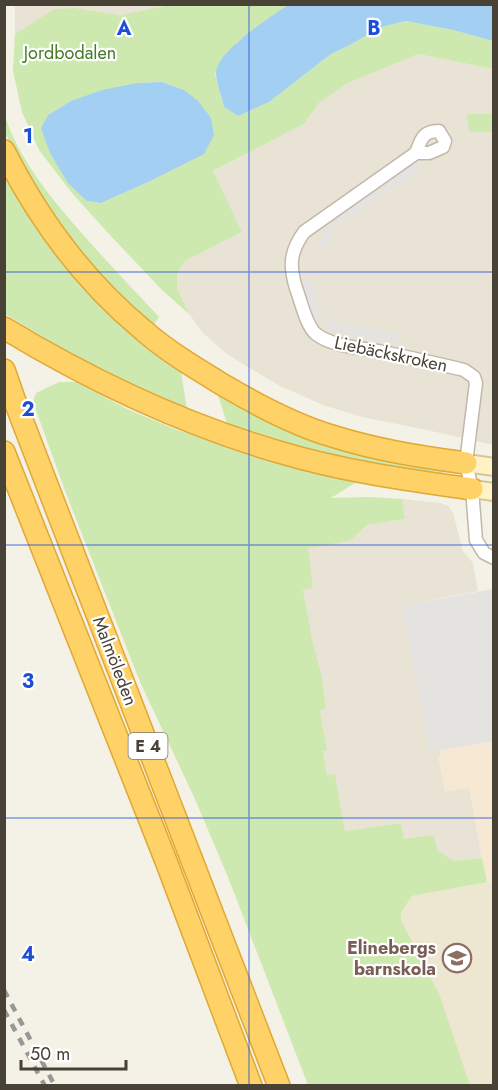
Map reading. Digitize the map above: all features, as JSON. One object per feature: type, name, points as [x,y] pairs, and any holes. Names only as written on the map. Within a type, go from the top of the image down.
[{"type":"highway","points":[[4,151],[51,228],[96,285],[143,331],[181,359],[273,412],[331,436],[403,454],[466,463]]},
{"type":"highway","points":[[4,328],[123,392],[230,437],[279,453],[377,476],[472,489]]},
{"type":"highway","name":"Malmöleden","points":[[4,370],[279,1086]]},
{"type":"highway","name":"Malmöleden","points":[[4,452],[166,861],[251,1086]]},
{"type":"street","name":"Liebäckskroken","points":[[416,153],[304,232],[295,244],[291,259],[292,276],[310,327],[316,334],[328,341],[464,369],[474,377],[476,383],[466,463]]},
{"type":"street","points":[[494,467],[466,463],[472,489],[476,540],[484,553],[494,558]]},
{"type":"street","points":[[472,489],[494,492]]},
{"type":"shaded area","points":[[15,5],[170,5],[120,15],[75,8],[55,9],[15,34]]},
{"type":"shaded area","points":[[418,54],[493,69],[493,445],[362,417],[323,405],[278,385],[228,355],[203,333],[189,314],[177,288],[177,274],[185,261],[242,232],[212,172],[304,124],[319,103],[346,84]]},
{"type":"shaded area","points":[[416,162],[421,171],[386,194],[380,185]]},
{"type":"shaded area","points":[[377,187],[383,196],[338,225],[326,248],[318,244],[329,221],[338,224],[333,216]]},
{"type":"shaded area","points":[[312,279],[323,317],[313,320],[302,282]]},
{"type":"shaded area","points":[[329,320],[401,334],[400,344],[327,330]]},
{"type":"shaded area","points":[[402,499],[441,503],[448,506],[453,513],[463,551],[473,563],[478,591],[402,606],[440,750],[441,757],[438,757],[469,787],[482,858],[454,861],[437,850],[404,839],[401,823],[345,831],[335,774],[327,775],[323,750],[327,749],[320,711],[326,709],[322,677],[317,678],[303,590],[313,587],[307,548],[350,541],[367,525],[405,519]]},
{"type":"shaded area","points":[[493,589],[493,741],[430,752],[402,606]]},
{"type":"shaded area","points":[[493,740],[493,881],[487,882],[469,788],[445,792],[438,757],[441,756],[440,750]]},
{"type":"shaded area","name":"Elinebergs barnskola","points":[[493,881],[493,1085],[470,1085],[440,996],[401,920],[401,912],[412,896]]},
{"type":"green space","name":"Jordbodalen","points":[[170,5],[288,5],[237,42],[215,74],[224,107],[238,116],[269,102],[331,54],[381,27],[406,21],[493,41],[493,69],[418,54],[346,84],[319,103],[304,124],[213,171],[242,232],[185,261],[177,274],[177,288],[189,314],[162,290],[72,193],[39,150],[22,112],[13,71],[15,34],[54,9],[75,8],[120,15]],"holes":[[[162,82],[184,90],[146,183],[101,203],[87,201],[41,128],[48,115],[71,101],[138,83]]]},
{"type":"green space","points":[[4,113],[17,145],[45,189],[88,240],[159,317],[153,326],[127,305],[92,268],[27,177],[5,133]]},
{"type":"green space","points":[[467,114],[493,114],[493,132],[469,132]]},
{"type":"green space","points":[[4,167],[132,334],[181,372],[187,410],[85,362],[5,314]]},
{"type":"green space","points":[[59,382],[77,382],[127,409],[177,430],[228,447],[358,481],[331,498],[402,499],[405,519],[367,525],[350,541],[308,548],[313,588],[303,590],[313,645],[322,677],[326,709],[320,711],[327,750],[323,751],[327,775],[335,774],[345,831],[401,823],[404,839],[434,835],[437,850],[454,861],[482,858],[487,882],[412,896],[401,912],[401,920],[440,996],[470,1085],[308,1085],[228,877],[194,797],[140,682],[33,402],[36,393]]},
{"type":"green space","points":[[217,392],[446,472],[421,473],[353,460],[227,423]]},
{"type":"water","points":[[288,5],[493,5],[493,41],[406,21],[381,27],[331,54],[269,102],[238,116],[224,107],[216,75],[218,66],[233,46]]},
{"type":"water","points":[[162,82],[184,90],[198,101],[211,118],[214,135],[204,154],[101,203],[87,201],[68,183],[50,153],[41,128],[48,115],[71,101],[102,90],[138,83]]},
{"type":"railway","points":[[4,990],[55,1086]]},
{"type":"railway","points":[[4,1010],[45,1086]]},
{"type":"place","name":"Elinebergs barnskola","points":[[457,958]]}]
